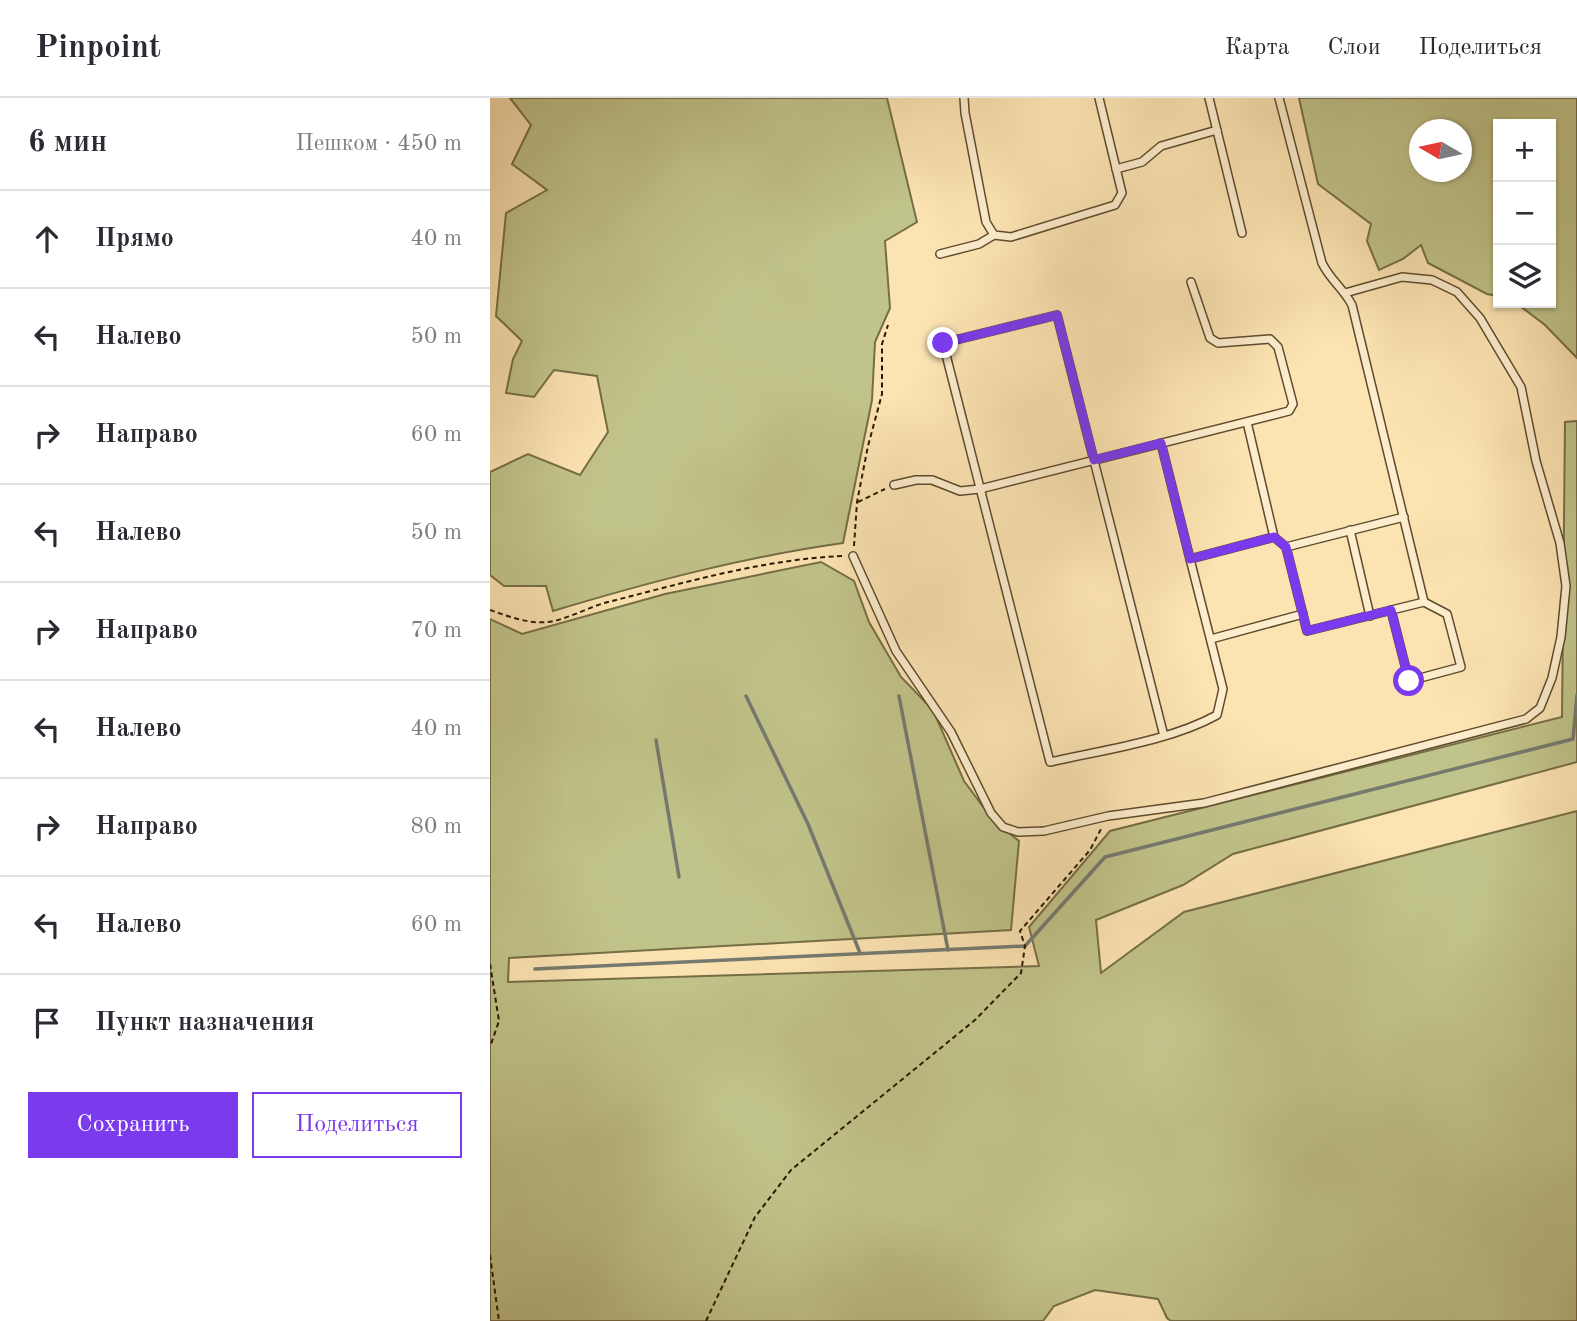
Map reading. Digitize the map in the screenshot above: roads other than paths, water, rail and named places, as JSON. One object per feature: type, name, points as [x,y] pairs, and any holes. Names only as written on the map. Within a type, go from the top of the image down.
[{"type":"lane","points":[[964,98],[986,222],[994,235]]},
{"type":"lane","points":[[940,254],[979,244],[994,235],[1011,237],[1115,205],[1122,193],[1099,98]]},
{"type":"lane","points":[[1209,98],[1242,233]]},
{"type":"lane","points":[[1279,98],[1322,263],[1331,280],[1345,293],[1352,305],[1424,602]]},
{"type":"lane","points":[[1116,169],[1142,162],[1161,146],[1217,130]]},
{"type":"lane","points":[[853,556],[896,651],[951,732],[991,813],[1003,827],[1018,832],[1044,831],[1108,816],[1204,803],[1526,719],[1540,708],[1552,678],[1561,638],[1566,586],[1560,543],[1536,461],[1521,387],[1480,318],[1457,292],[1432,279],[1402,277],[1345,293]]},
{"type":"lane","points":[[894,485],[932,480],[960,491],[980,489],[1289,411],[1293,404],[1278,347],[1270,340],[1218,343],[1210,338],[1191,282]]},
{"type":"lane","points":[[1161,443],[1223,689],[1217,715],[1196,727],[1164,736],[1050,762],[943,343],[1057,315],[1164,736]]},
{"type":"lane","points":[[1247,422],[1274,537],[1286,547],[1307,631],[1370,615],[1424,602],[1447,614],[1461,667],[1409,681],[1391,610]]},
{"type":"lane","points":[[1286,547],[1404,517]]},
{"type":"lane","points":[[1350,530],[1370,615]]},
{"type":"lane","points":[[1190,559],[1274,537]]},
{"type":"lane","points":[[1211,639],[1303,614]]},
{"type":"waterway","points":[[535,969],[1025,946],[1105,857],[1573,739],[1577,695]]},
{"type":"waterway","points":[[746,696],[808,824],[860,953]]},
{"type":"waterway","points":[[899,696],[948,950]]},
{"type":"waterway","points":[[656,740],[679,877]]}]
